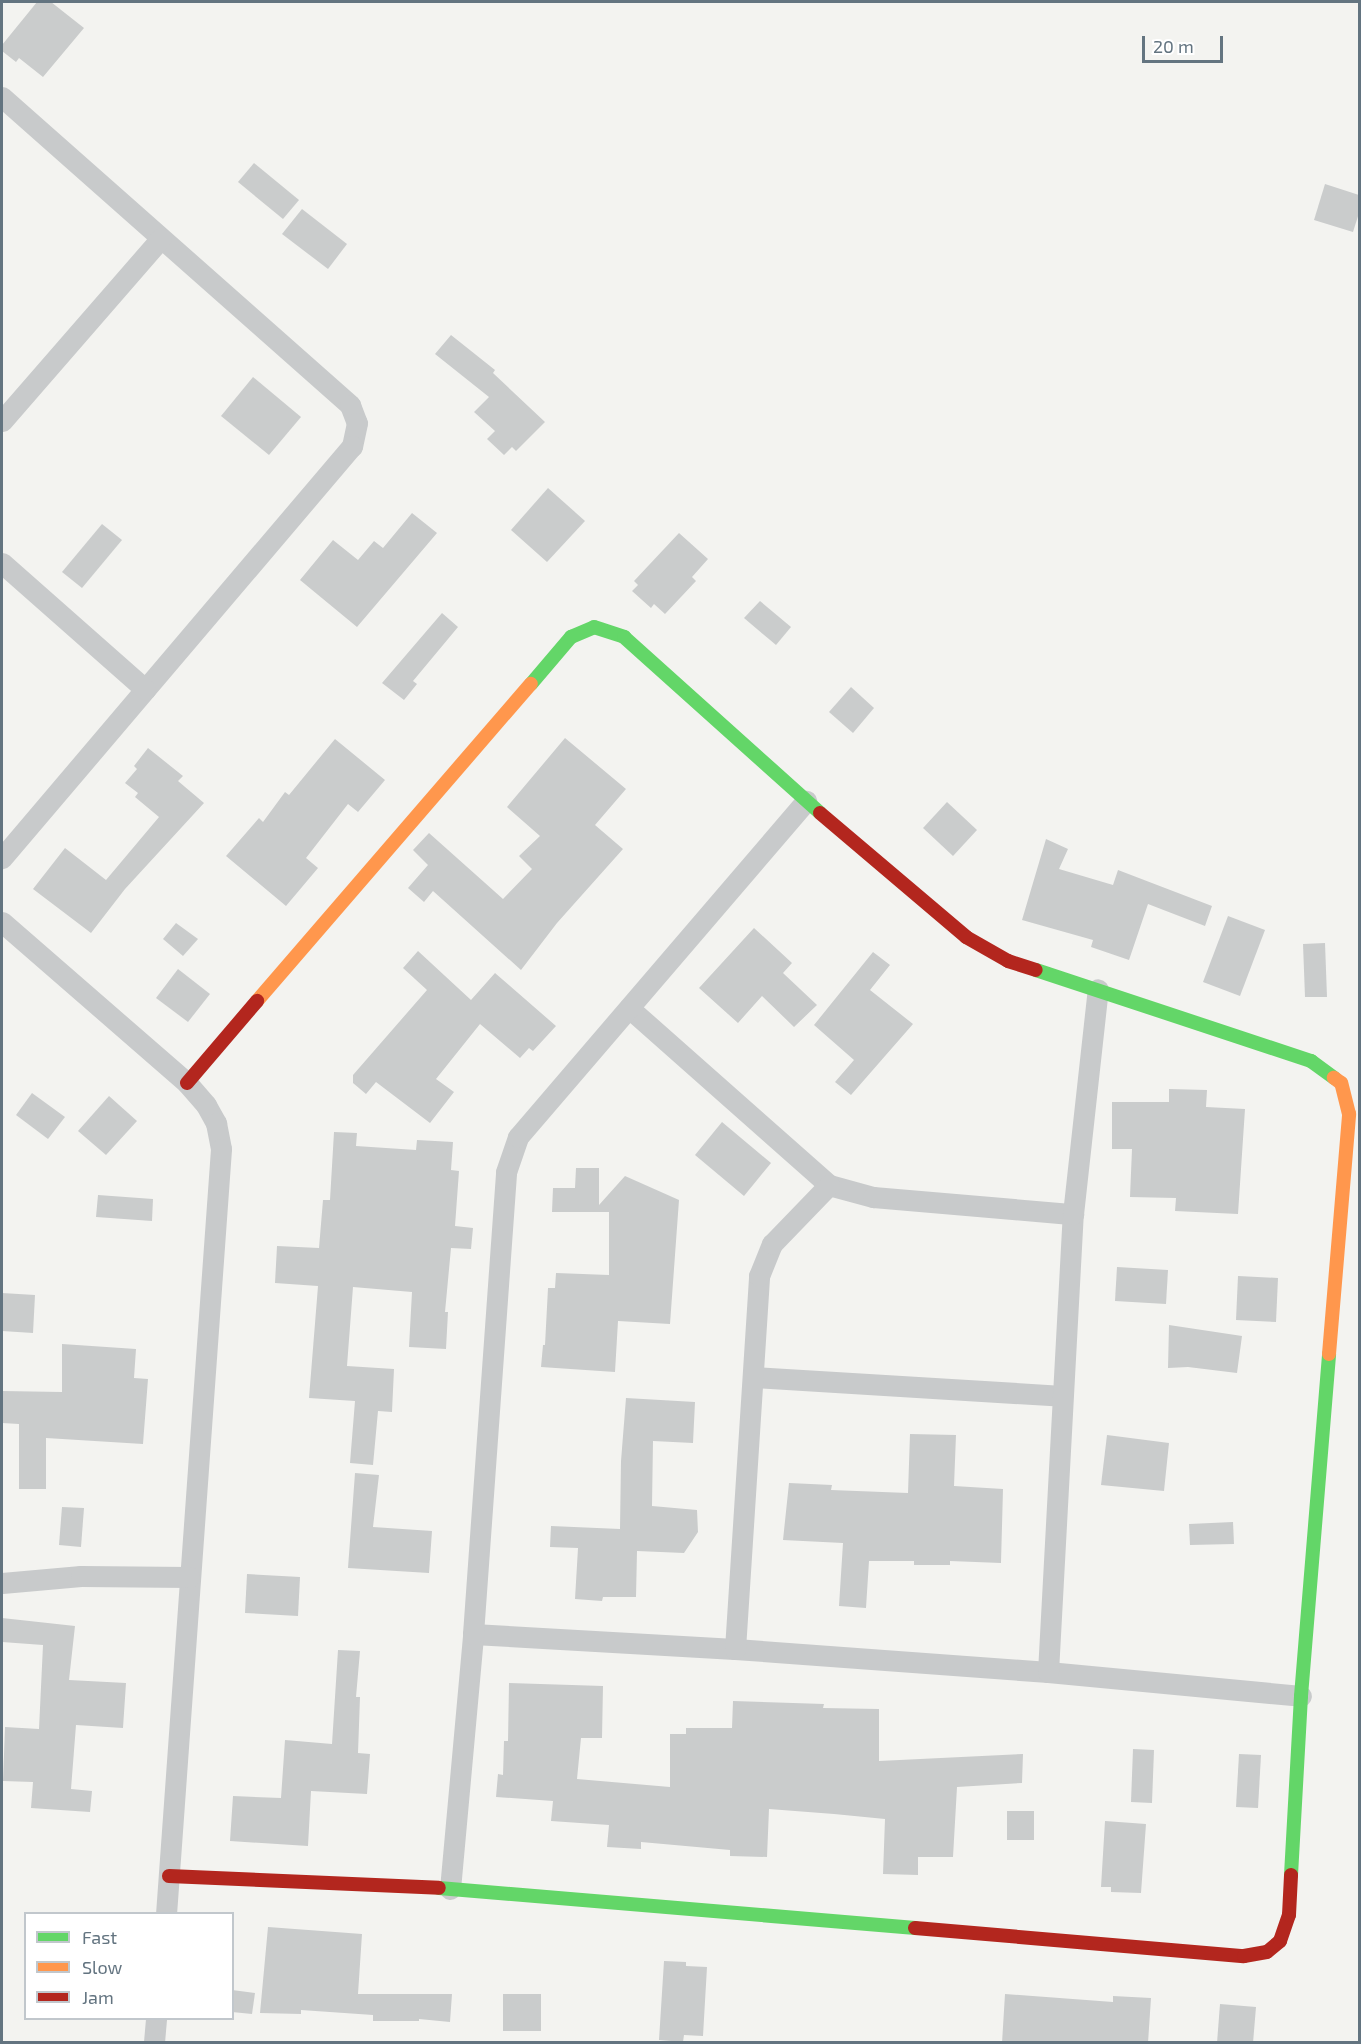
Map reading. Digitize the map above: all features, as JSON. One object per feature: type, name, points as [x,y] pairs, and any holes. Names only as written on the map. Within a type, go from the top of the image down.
[{"type":"street","points":[[2,97],[350,405],[357,423],[352,446],[2,858]]},
{"type":"street","points":[[2,421],[161,238]]},
{"type":"street","points":[[2,563],[145,689]]},
{"type":"street","points":[[169,1876],[450,1889],[1244,1956],[1267,1952],[1280,1941],[1289,1915],[1301,1696],[1349,1114],[1341,1083],[1311,1061],[1008,961],[966,937],[806,801],[624,637],[594,627],[571,637],[187,1083]]},
{"type":"street","points":[[450,1889],[472,1634],[506,1172],[518,1137],[806,801]]},
{"type":"street","points":[[2,921],[187,1083],[206,1105],[216,1123],[221,1149],[166,1912]]},
{"type":"street","points":[[1048,1672],[1073,1214],[1098,989]]},
{"type":"street","points":[[629,1008],[829,1185],[873,1197],[1073,1214]]},
{"type":"street","points":[[735,1649],[759,1276],[772,1244],[829,1185]]},
{"type":"street","points":[[754,1377],[1062,1396]]},
{"type":"street","points":[[2,1583],[81,1576],[189,1577]]},
{"type":"street","points":[[472,1634],[735,1649],[1048,1672],[1301,1696]]},
{"type":"street","points":[[154,2043],[156,2020]]},
{"type":"building","points":[[37,2],[51,2],[84,28],[43,77],[19,58],[16,62],[2,51],[2,45]]},
{"type":"building","points":[[254,163],[299,200],[283,219],[238,182]]},
{"type":"building","points":[[1325,184],[1359,195],[1359,213],[1353,232],[1314,220]]},
{"type":"building","points":[[302,209],[347,244],[328,269],[282,234]]},
{"type":"building","points":[[451,335],[495,370],[493,373],[545,422],[516,451],[512,447],[504,455],[487,439],[495,431],[474,412],[489,397],[435,354]]},
{"type":"building","points":[[253,377],[301,417],[269,455],[221,416]]},
{"type":"building","points":[[548,488],[585,521],[547,562],[511,530]]},
{"type":"building","points":[[412,513],[437,533],[357,627],[300,580],[333,540],[358,560],[374,541],[383,548]]},
{"type":"building","points":[[102,524],[122,540],[82,588],[62,572]]},
{"type":"building","points":[[679,533],[708,559],[692,577],[696,581],[665,614],[654,604],[651,608],[632,591],[638,585],[634,581]]},
{"type":"building","points":[[760,601],[791,627],[776,645],[744,618]]},
{"type":"building","points":[[442,613],[458,627],[413,681],[417,684],[404,700],[382,683]]},
{"type":"building","points":[[851,687],[874,708],[853,733],[829,712]]},
{"type":"building","points":[[565,738],[626,789],[595,825],[623,849],[557,923],[521,970],[433,891],[424,902],[408,888],[428,865],[413,850],[429,833],[503,899],[532,869],[519,856],[540,836],[507,807]]},
{"type":"building","points":[[335,739],[385,780],[358,812],[348,804],[306,858],[318,868],[286,906],[226,856],[259,818],[263,822],[285,792],[289,795]]},
{"type":"building","points":[[148,748],[183,776],[178,781],[204,803],[125,889],[91,933],[33,889],[65,848],[106,880],[159,817],[135,797],[138,793],[125,783],[137,769],[134,766]]},
{"type":"building","points":[[947,802],[977,830],[953,856],[923,828]]},
{"type":"building","points":[[1046,839],[1068,849],[1059,869],[1113,885],[1118,870],[1212,906],[1205,926],[1148,904],[1129,960],[1091,947],[1093,940],[1022,920]]},
{"type":"building","points":[[1228,916],[1265,930],[1240,996],[1203,982]]},
{"type":"building","points":[[176,923],[198,939],[183,956],[163,939]]},
{"type":"building","points":[[754,928],[792,963],[783,973],[817,1005],[794,1027],[762,996],[738,1023],[699,988]]},
{"type":"building","points":[[1325,943],[1327,997],[1305,997],[1303,944]]},
{"type":"building","points":[[418,951],[471,1000],[495,973],[556,1026],[533,1051],[529,1048],[520,1058],[480,1024],[436,1079],[454,1092],[430,1123],[376,1082],[366,1094],[353,1083],[353,1075],[427,990],[403,968]]},
{"type":"building","points":[[873,952],[890,965],[870,990],[913,1024],[851,1095],[835,1082],[854,1060],[814,1025]]},
{"type":"building","points":[[178,969],[210,994],[188,1022],[156,998]]},
{"type":"building","points":[[1169,1089],[1207,1090],[1206,1107],[1245,1109],[1238,1214],[1175,1211],[1176,1198],[1130,1197],[1132,1149],[1112,1149],[1112,1102],[1169,1102]]},
{"type":"building","points":[[32,1093],[65,1117],[48,1139],[16,1115]]},
{"type":"building","points":[[109,1096],[137,1121],[106,1155],[78,1131]]},
{"type":"building","points":[[722,1122],[771,1163],[744,1196],[695,1155]]},
{"type":"building","points":[[334,1132],[357,1133],[356,1146],[416,1150],[417,1140],[453,1142],[451,1170],[459,1171],[455,1226],[473,1228],[471,1249],[451,1248],[445,1312],[448,1312],[446,1349],[409,1347],[412,1292],[353,1287],[347,1366],[394,1369],[392,1412],[378,1411],[373,1465],[350,1463],[355,1401],[309,1398],[318,1286],[275,1283],[277,1246],[319,1248],[323,1200],[330,1200]]},
{"type":"building","points":[[576,1168],[599,1168],[599,1205],[625,1176],[679,1200],[670,1324],[618,1321],[615,1372],[541,1367],[543,1345],[545,1345],[548,1288],[555,1288],[556,1273],[609,1275],[609,1212],[552,1212],[553,1188],[575,1188]]},
{"type":"building","points":[[98,1195],[153,1199],[152,1221],[96,1217]]},
{"type":"building","points":[[1117,1267],[1168,1270],[1166,1304],[1115,1301]]},
{"type":"building","points":[[1238,1276],[1278,1278],[1276,1322],[1236,1320]]},
{"type":"building","points":[[2,1293],[35,1295],[33,1333],[2,1331]]},
{"type":"building","points":[[1169,1325],[1242,1336],[1237,1373],[1188,1367],[1168,1368]]},
{"type":"building","points":[[62,1344],[136,1349],[134,1378],[148,1379],[143,1444],[46,1438],[46,1489],[19,1489],[19,1424],[2,1423],[2,1391],[62,1392]]},
{"type":"building","points":[[626,1398],[695,1402],[693,1443],[653,1441],[652,1506],[697,1510],[698,1532],[684,1553],[637,1551],[636,1597],[603,1597],[602,1601],[575,1599],[578,1548],[550,1547],[551,1526],[620,1529],[621,1461]]},
{"type":"building","points":[[910,1434],[956,1435],[954,1486],[1003,1489],[1001,1563],[950,1561],[950,1565],[914,1565],[914,1561],[869,1561],[866,1608],[839,1606],[843,1543],[783,1540],[789,1483],[832,1485],[831,1490],[908,1493]]},
{"type":"building","points":[[1107,1435],[1169,1443],[1164,1491],[1101,1485]]},
{"type":"building","points":[[355,1473],[379,1475],[373,1527],[432,1531],[429,1573],[348,1568]]},
{"type":"building","points":[[62,1507],[84,1508],[81,1547],[59,1545]]},
{"type":"building","points":[[1233,1522],[1234,1544],[1190,1545],[1189,1524]]},
{"type":"building","points":[[247,1574],[300,1577],[298,1616],[245,1613]]},
{"type":"building","points":[[2,1618],[75,1626],[69,1680],[126,1683],[123,1728],[76,1725],[71,1789],[92,1791],[90,1812],[31,1808],[33,1782],[3,1781],[5,1727],[39,1729],[43,1645],[2,1642]]},
{"type":"building","points":[[338,1650],[360,1651],[356,1697],[360,1697],[358,1753],[370,1754],[367,1794],[311,1791],[308,1846],[230,1841],[233,1796],[281,1798],[285,1740],[332,1744]]},
{"type":"building","points":[[509,1683],[603,1686],[602,1738],[581,1738],[577,1779],[670,1787],[670,1734],[686,1734],[686,1728],[732,1728],[733,1701],[824,1704],[823,1708],[879,1709],[879,1761],[1023,1754],[1022,1783],[957,1787],[953,1857],[918,1857],[918,1875],[883,1874],[885,1819],[834,1814],[769,1809],[767,1857],[730,1856],[730,1850],[641,1842],[641,1849],[607,1847],[609,1825],[551,1821],[553,1801],[496,1797],[498,1774],[503,1775],[504,1741],[508,1741]]},
{"type":"building","points":[[1133,1749],[1154,1750],[1152,1803],[1131,1802]]},
{"type":"building","points":[[1239,1754],[1261,1755],[1258,1808],[1236,1807]]},
{"type":"building","points":[[1007,1811],[1034,1811],[1034,1840],[1007,1840]]},
{"type":"building","points":[[1105,1821],[1146,1824],[1141,1893],[1111,1892],[1111,1887],[1101,1887]]},
{"type":"building","points":[[268,1927],[362,1934],[358,1994],[452,1994],[450,2022],[419,2019],[419,2021],[373,2021],[373,2015],[301,2010],[301,2014],[260,2013]]},
{"type":"building","points":[[664,1961],[686,1962],[686,1966],[707,1967],[703,2036],[684,2035],[683,2042],[659,2040]]},
{"type":"building","points":[[234,1990],[255,1993],[252,2014],[234,2012]]},
{"type":"building","points":[[503,1994],[541,1994],[541,2031],[503,2031]]},
{"type":"building","points":[[1005,1994],[1113,2002],[1113,1996],[1151,1998],[1148,2043],[1002,2043]]},
{"type":"building","points":[[1220,2004],[1256,2007],[1253,2043],[1217,2043]]},
{"type":"traffic: fast","points":[[531,684],[571,637],[594,627],[624,637],[820,813]]},
{"type":"traffic: fast","points":[[1036,970],[1311,1061],[1334,1078]]},
{"type":"traffic: fast","points":[[1291,1875],[1301,1696],[1329,1354]]},
{"type":"traffic: fast","points":[[439,1888],[915,1928]]},
{"type":"traffic: slow","points":[[257,1001],[531,684]]},
{"type":"traffic: slow","points":[[1329,1354],[1349,1114],[1341,1083],[1334,1078]]},
{"type":"traffic: jam","points":[[820,813],[966,937],[1008,961],[1036,970]]},
{"type":"traffic: jam","points":[[187,1083],[257,1001]]},
{"type":"traffic: jam","points":[[915,1928],[1244,1956],[1267,1952],[1280,1941],[1289,1915],[1291,1875]]},
{"type":"traffic: jam","points":[[169,1876],[439,1888]]}]
